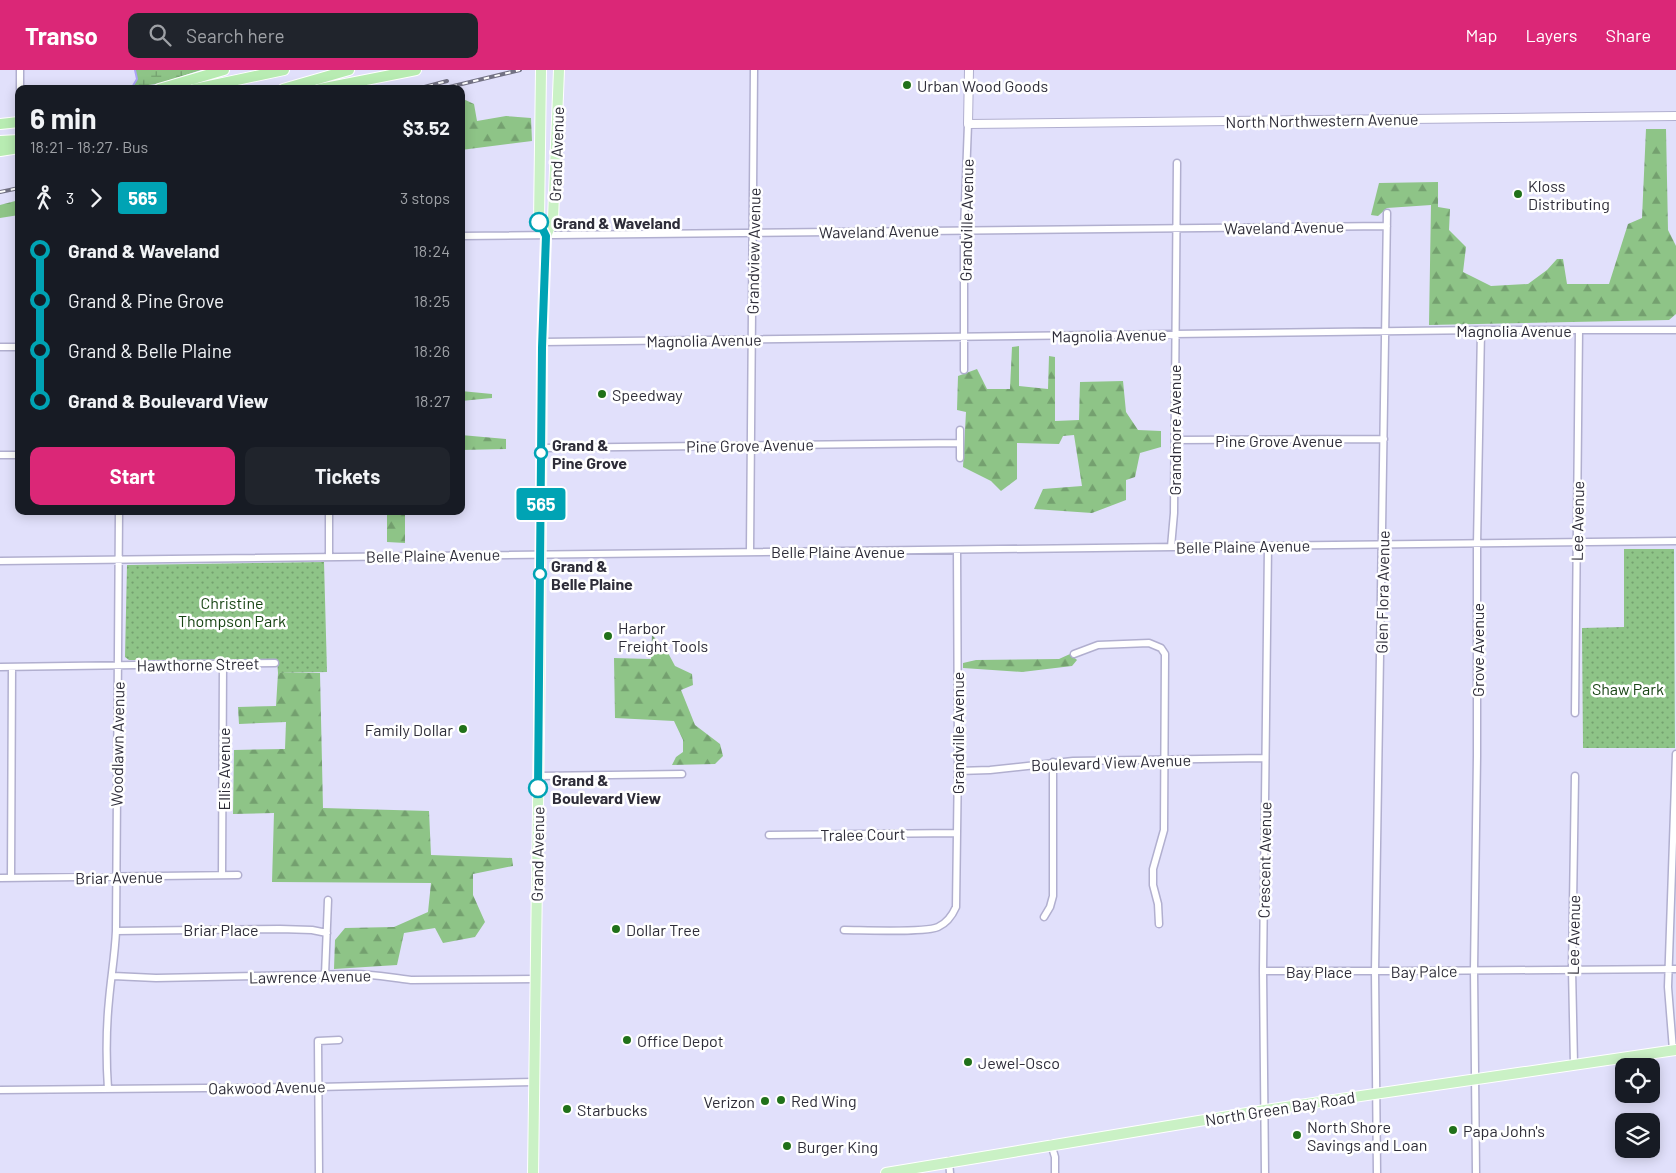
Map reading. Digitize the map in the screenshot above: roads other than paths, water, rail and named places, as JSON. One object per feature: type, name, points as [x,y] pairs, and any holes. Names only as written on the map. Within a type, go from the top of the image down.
[{"type":"highway","points":[[173,85],[224,70]]},
{"type":"highway","points":[[214,85],[284,70]]},
{"type":"highway","points":[[297,85],[349,70]]},
{"type":"highway","points":[[340,85],[416,70]]},
{"type":"highway","points":[[0,124],[15,122]]},
{"type":"highway","points":[[0,141],[15,140]]},
{"type":"highway","points":[[0,150],[15,148]]},
{"type":"main road","name":"Grand Avenue","points":[[541,70],[539,222],[546,236]]},
{"type":"main road","name":"Grand Avenue","points":[[533,1173],[542,342],[546,236],[553,219],[559,70]]},
{"type":"main road","name":"North Green Bay Road","points":[[886,1173],[1051,1144],[1265,1110],[1674,1050]]},
{"type":"street","points":[[20,70],[20,85]]},
{"type":"street","name":"Grandview Avenue","points":[[750,552],[754,70]]},
{"type":"street","name":"Grandville Avenue","points":[[964,370],[964,230],[969,70]]},
{"type":"street","name":"North Northwestern Avenue","points":[[968,124],[1676,116]]},
{"type":"street","name":"Grandmore Avenue","points":[[1170,547],[1174,513],[1177,163]]},
{"type":"street","name":"Glen Flora Avenue","points":[[1376,1173],[1375,971],[1387,213]]},
{"type":"street","name":"Waveland Avenue","points":[[465,236],[1387,226]]},
{"type":"street","name":"Magnolia Avenue","points":[[542,342],[1481,330],[1676,330]]},
{"type":"street","name":"Grove Avenue","points":[[1476,1173],[1474,970],[1477,544],[1481,330]]},
{"type":"street","name":"Lee Avenue","points":[[1575,713],[1579,330]]},
{"type":"street","points":[[0,348],[15,347]]},
{"type":"street","points":[[960,430],[960,458]]},
{"type":"street","name":"Pine Grove Avenue","points":[[1174,440],[1384,439]]},
{"type":"street","name":"Pine Grove Avenue","points":[[541,448],[960,444]]},
{"type":"street","points":[[0,455],[15,455]]},
{"type":"street","name":"Woodlawn Avenue","points":[[108,1089],[107,1035],[116,931],[119,515]]},
{"type":"street","points":[[329,515],[329,556]]},
{"type":"street","name":"Belle Plaine Avenue","points":[[0,561],[1676,541]]},
{"type":"street","name":"Crescent Avenue","points":[[1265,1173],[1263,971],[1268,546]]},
{"type":"street","name":"Grandville Avenue","points":[[844,930],[930,930],[946,923],[952,915],[956,903],[958,771],[957,550]]},
{"type":"street","points":[[1074,654],[1086,648],[1108,644],[1156,645],[1165,654],[1164,830],[1153,869],[1153,885],[1158,904],[1159,924]]},
{"type":"street","name":"Hawthorne Street","points":[[0,667],[275,663]]},
{"type":"street","name":"Ellis Avenue","points":[[222,875],[223,664]]},
{"type":"street","points":[[10,878],[12,667]]},
{"type":"street","points":[[1674,1050],[1668,987],[1673,969],[1674,769],[1676,754]]},
{"type":"street","name":"Boulevard View Avenue","points":[[958,771],[990,770],[1053,762],[1100,760],[1265,758]]},
{"type":"street","points":[[1044,916],[1050,907],[1052,896],[1053,762]]},
{"type":"street","points":[[538,776],[682,774]]},
{"type":"street","name":"Lee Avenue","points":[[1574,776],[1572,969],[1574,1064]]},
{"type":"street","name":"Tralee Court","points":[[769,835],[957,833]]},
{"type":"street","name":"Briar Avenue","points":[[0,878],[238,875]]},
{"type":"street","points":[[325,974],[328,900]]},
{"type":"street","name":"Briar Place","points":[[116,931],[280,929],[312,930],[326,933]]},
{"type":"street","points":[[1474,970],[1673,969]]},
{"type":"street","name":"Bay Palce","points":[[1375,971],[1474,970]]},
{"type":"street","name":"Bay Place","points":[[1263,971],[1375,971]]},
{"type":"street","name":"Lawrence Avenue","points":[[113,976],[156,978],[377,974],[394,979],[411,980],[536,978]]},
{"type":"street","points":[[319,1173],[318,1041],[339,1040]]},
{"type":"street","name":"Oakwood Avenue","points":[[0,1090],[318,1087],[534,1082]]},
{"type":"street","points":[[1051,1144],[1055,1158],[1055,1173]]},
{"type":"street","points":[[949,1162],[950,1173]]},
{"type":"waterway","points":[[133,85],[137,79],[135,70]]},
{"type":"railway","points":[[458,85],[520,70]]},
{"type":"railway","points":[[432,85],[447,81]]},
{"type":"railway","points":[[0,192],[15,189]]},
{"type":"place","name":"Urban Wood Goods","points":[[907,85]]},
{"type":"place","name":"Kloss Distributing","points":[[1518,194]]},
{"type":"place","name":"Grand & Waveland","points":[[539,222]]},
{"type":"place","name":"Speedway","points":[[602,394]]},
{"type":"place","name":"Grand & Pine Grove","points":[[541,453]]},
{"type":"place","name":"Grand & Belle Plaine","points":[[540,574]]},
{"type":"place","name":"Harbor Freight Tools","points":[[608,636]]},
{"type":"place","name":"Family Dollar","points":[[463,729]]},
{"type":"place","name":"Grand & Boulevard View","points":[[538,788]]},
{"type":"place","name":"Dollar Tree","points":[[616,929]]},
{"type":"place","name":"Office Depot","points":[[627,1040]]},
{"type":"place","name":"Jewel-Osco","points":[[968,1062]]},
{"type":"place","name":"Red Wing","points":[[781,1100]]},
{"type":"place","name":"Verizon","points":[[765,1101]]},
{"type":"place","name":"Starbucks","points":[[567,1109]]},
{"type":"place","name":"Papa John's","points":[[1453,1130]]},
{"type":"place","name":"North Shore Savings and Loan","points":[[1297,1135]]},
{"type":"place","name":"Burger King","points":[[787,1146]]},
{"type":"park label","name":"Christine Thompson Park","points":[[232,611]]},
{"type":"park label","name":"Shaw Park","points":[[1628,688]]}]
